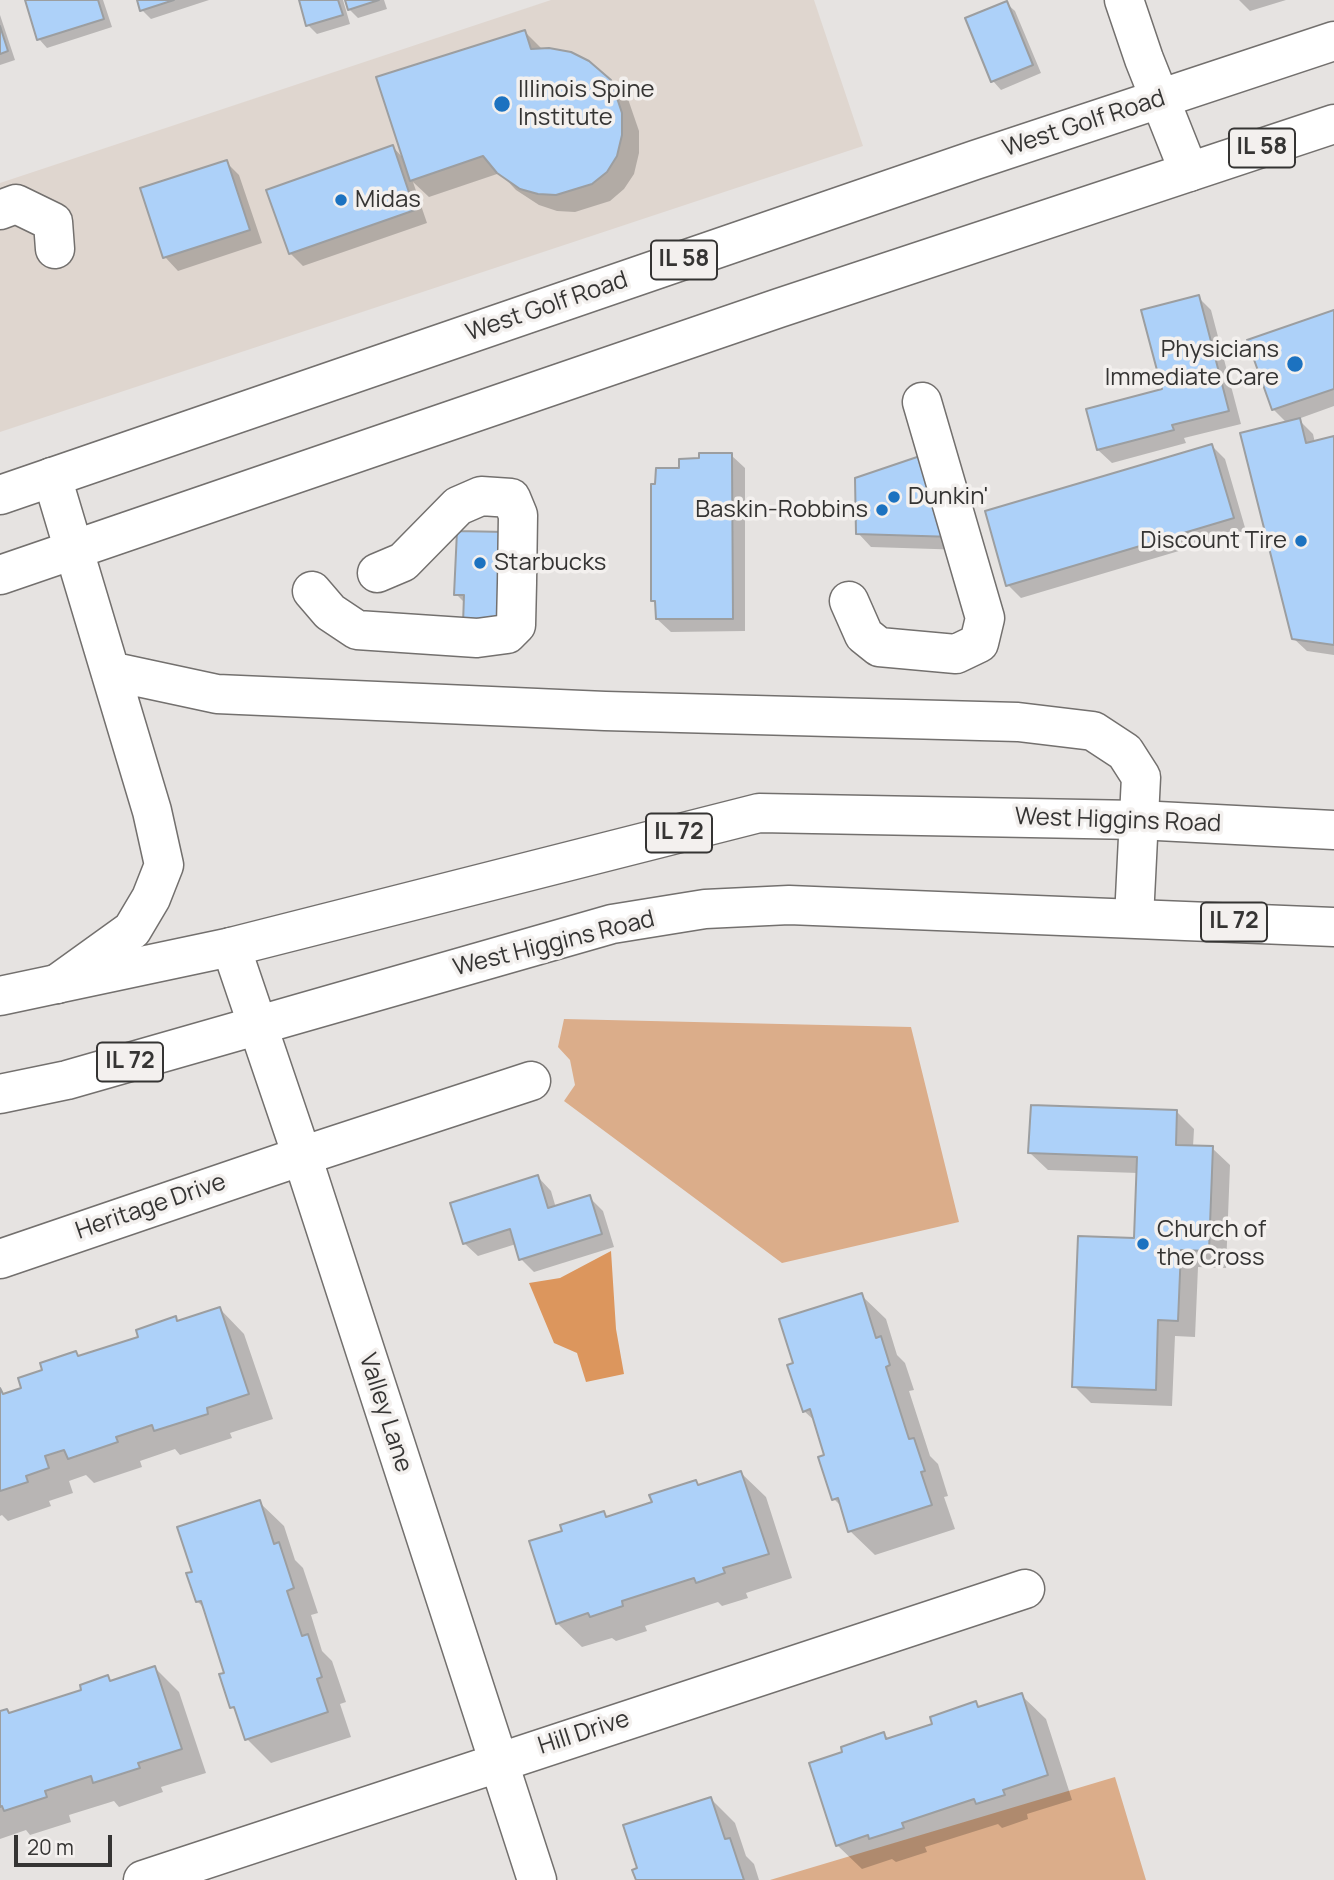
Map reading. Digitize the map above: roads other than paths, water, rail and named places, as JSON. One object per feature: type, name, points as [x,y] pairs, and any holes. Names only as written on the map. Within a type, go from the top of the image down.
[{"type":"main road","points":[[1124,0],[1144,59],[1189,172]]},
{"type":"main road","name":"West Golf Road","points":[[0,495],[962,164],[1334,41]]},
{"type":"main road","name":"IL 58","points":[[0,575],[754,317],[1334,124]]},
{"type":"main road","points":[[0,210],[16,204],[53,222],[55,249]]},
{"type":"main road","points":[[849,601],[864,635],[879,647],[956,654],[979,643],[985,618],[922,402]]},
{"type":"main road","points":[[52,477],[152,811],[164,865],[151,898],[132,930],[57,984]]},
{"type":"main road","points":[[312,591],[330,612],[357,630],[478,638],[507,634],[516,625],[518,515],[511,498],[481,496],[458,506],[403,562],[377,573]]},
{"type":"main road","points":[[110,671],[218,694],[605,711],[1018,722],[1093,731],[1125,751],[1141,777],[1134,918]]},
{"type":"main road","name":"West Higgins Road","points":[[0,996],[231,947],[759,813],[1138,820],[1334,830]]},
{"type":"main road","name":"West Higgins Road","points":[[0,1094],[66,1080],[612,923],[705,909],[789,905],[1334,927]]},
{"type":"main road","name":"Valley Lane","points":[[231,947],[302,1156],[537,1880]]},
{"type":"main road","name":"Heritage Drive","points":[[0,1259],[531,1081]]},
{"type":"main road","name":"Hill Drive","points":[[143,1880],[1025,1589]]},
{"type":"place","name":"Illinois Spine Institute","points":[[502,104]]},
{"type":"place","name":"Midas","points":[[341,200]]},
{"type":"place","name":"Physicians Immediate Care","points":[[1295,364]]},
{"type":"place","name":"Dunkin'","points":[[894,497]]},
{"type":"place","name":"Baskin-Robbins","points":[[882,510]]},
{"type":"place","name":"Discount Tire","points":[[1301,541]]},
{"type":"place","name":"Starbucks","points":[[480,563]]},
{"type":"place","name":"Church of the Cross","points":[[1143,1244]]}]
